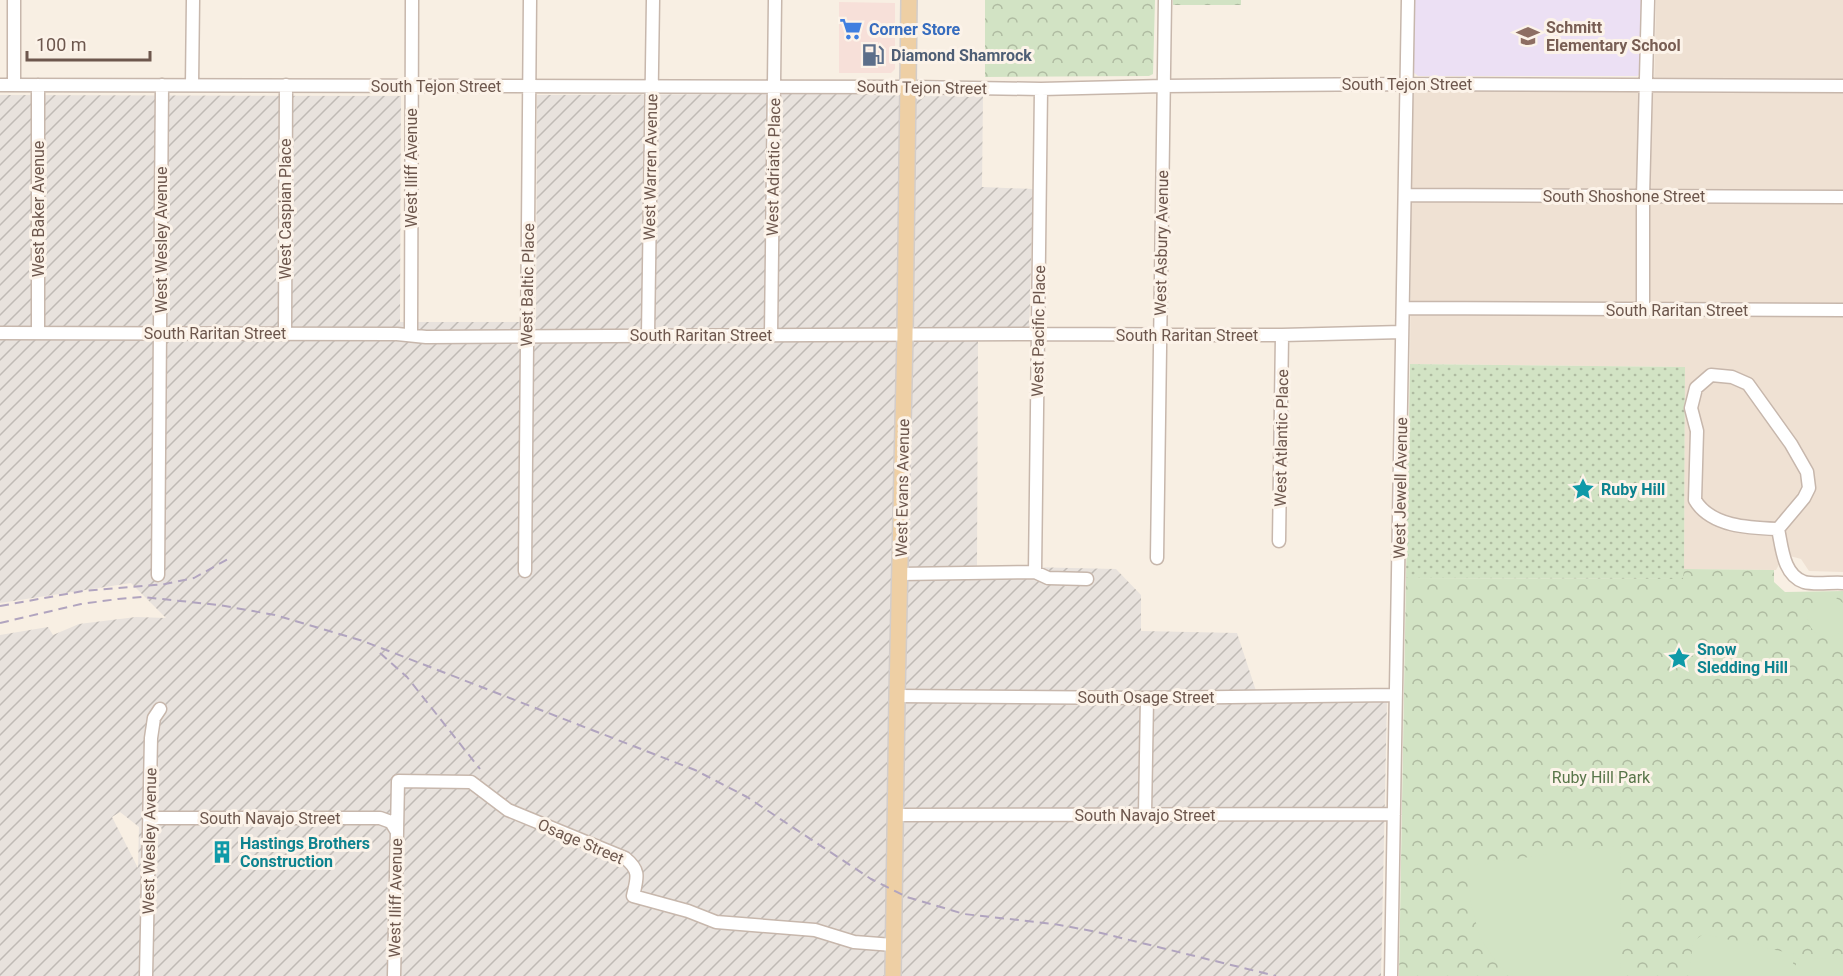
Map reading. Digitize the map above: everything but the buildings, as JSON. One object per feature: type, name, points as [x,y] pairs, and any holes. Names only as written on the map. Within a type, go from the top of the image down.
[{"type":"main road","name":"West Evans Avenue","points":[[893,976],[909,0]]},
{"type":"street","points":[[14,0],[14,85]]},
{"type":"street","points":[[192,0],[192,85]]},
{"type":"street","name":"West Iliff Avenue","points":[[411,335],[412,0]]},
{"type":"street","name":"West Baltic Place","points":[[525,571],[530,0]]},
{"type":"street","name":"West Warren Avenue","points":[[648,334],[653,0]]},
{"type":"street","name":"West Adriatic Place","points":[[771,335],[775,0]]},
{"type":"street","name":"West Asbury Avenue","points":[[1157,558],[1165,0]]},
{"type":"street","name":"West Jewell Avenue","points":[[1391,976],[1408,0]]},
{"type":"street","points":[[1643,310],[1643,196],[1648,0]]},
{"type":"street","name":"South Tejon Street","points":[[0,85],[774,86],[1041,89],[1406,84],[1843,86]]},
{"type":"street","name":"West Baker Avenue","points":[[38,85],[38,333]]},
{"type":"street","name":"West Wesley Avenue","points":[[158,575],[162,85]]},
{"type":"street","name":"West Caspian Place","points":[[285,333],[286,85]]},
{"type":"street","name":"West Pacific Place","points":[[1035,572],[1041,89]]},
{"type":"street","name":"South Shoshone Street","points":[[1405,195],[1843,197]]},
{"type":"street","name":"South Raritan Street","points":[[1403,308],[1843,310]]},
{"type":"street","name":"South Raritan Street","points":[[0,333],[285,333],[426,337],[648,334],[1282,335],[1402,332]]},
{"type":"street","name":"West Atlantic Place","points":[[1279,541],[1282,335]]},
{"type":"street","points":[[1711,375],[1732,377],[1748,384],[1791,444],[1807,472],[1809,488],[1804,498],[1778,529],[1745,528],[1715,518],[1699,507],[1695,500],[1696,431],[1691,408],[1696,388],[1711,375]]},
{"type":"street","points":[[1778,529],[1785,566],[1804,582],[1843,583]]},
{"type":"street","points":[[900,574],[1035,572],[1048,578],[1087,579]]},
{"type":"street","name":"South Osage Street","points":[[897,696],[1147,698],[1395,695]]},
{"type":"street","points":[[1145,815],[1147,698]]},
{"type":"street","name":"West Wesley Avenue","points":[[146,976],[152,726],[160,709]]},
{"type":"street","name":"Osage Street","points":[[394,827],[398,781],[471,782],[508,810],[626,858],[634,865],[637,875],[633,897],[688,911],[716,922],[815,930],[854,942],[894,945]]},
{"type":"street","name":"South Navajo Street","points":[[896,815],[1394,814]]},
{"type":"street","name":"South Navajo Street","points":[[149,819],[380,819],[394,827]]},
{"type":"street","name":"West Iliff Avenue","points":[[394,827],[394,976]]},
{"type":"shaded area","name":"Schmitt Elementary School","points":[[1415,0],[1642,0],[1642,73],[1637,76],[1418,76],[1413,72]]},
{"type":"shaded area","points":[[1656,0],[1843,0],[1843,572],[1809,571],[1801,559],[1790,556],[1782,559],[1776,570],[1684,569],[1685,367],[1410,364],[1412,98],[1414,91],[1416,89],[1654,89]]},
{"type":"shaded area","points":[[839,2],[895,3],[895,69],[891,73],[839,73]]},
{"type":"shaded area","points":[[983,93],[982,187],[1033,189],[1029,339],[978,340],[977,566],[1116,569],[1141,595],[1141,631],[1237,633],[1259,700],[1387,700],[1381,976],[0,976],[0,635],[48,627],[53,635],[79,624],[136,617],[166,618],[131,583],[0,603],[0,95],[401,96],[400,322],[536,322],[537,95]],"holes":[[[120,812],[139,827],[138,868],[112,817]]]},
{"type":"green space","points":[[985,0],[1155,0],[1153,74],[1149,76],[985,77]]},
{"type":"green space","points":[[1173,0],[1241,0],[1241,5],[1173,5]]},
{"type":"green space","points":[[1410,364],[1685,367],[1684,579],[1406,578]]},
{"type":"green space","name":"Ruby Hill Park","points":[[1684,569],[1774,570],[1774,582],[1785,592],[1843,591],[1843,976],[1399,976],[1406,578],[1683,579]]},
{"type":"green space","points":[[1823,596],[1836,598],[1843,603],[1843,630],[1834,636],[1825,637],[1817,633],[1811,627],[1808,619],[1808,611],[1813,602]]},
{"type":"green space","points":[[1611,845],[1621,854],[1620,976],[1514,976],[1499,966],[1480,938],[1471,904],[1468,866]]},
{"type":"green space","points":[[1703,934],[1794,954],[1792,976],[1689,976],[1693,942]]},
{"type":"green space","points":[[1797,958],[1843,959],[1843,976],[1794,976]]},
{"type":"railway","points":[[0,606],[83,591],[165,584],[194,578],[228,559]]},
{"type":"railway","points":[[0,623],[81,604],[142,597],[219,605],[275,615],[363,641],[695,770],[747,797],[871,879],[907,897],[964,914],[1054,924],[1097,932],[1276,976]]},
{"type":"railway","points":[[380,653],[407,677],[480,769]]},
{"type":"place","name":"Corner Store","points":[[851,29]]},
{"type":"place","name":"Schmitt Elementary School","points":[[1528,36]]},
{"type":"place","name":"Diamond Shamrock","points":[[873,55]]},
{"type":"place","name":"Ruby Hill","points":[[1583,489]]},
{"type":"place","name":"Snow Sledding Hill","points":[[1679,658]]},
{"type":"place","name":"Hastings Brothers Construction","points":[[222,852]]}]
